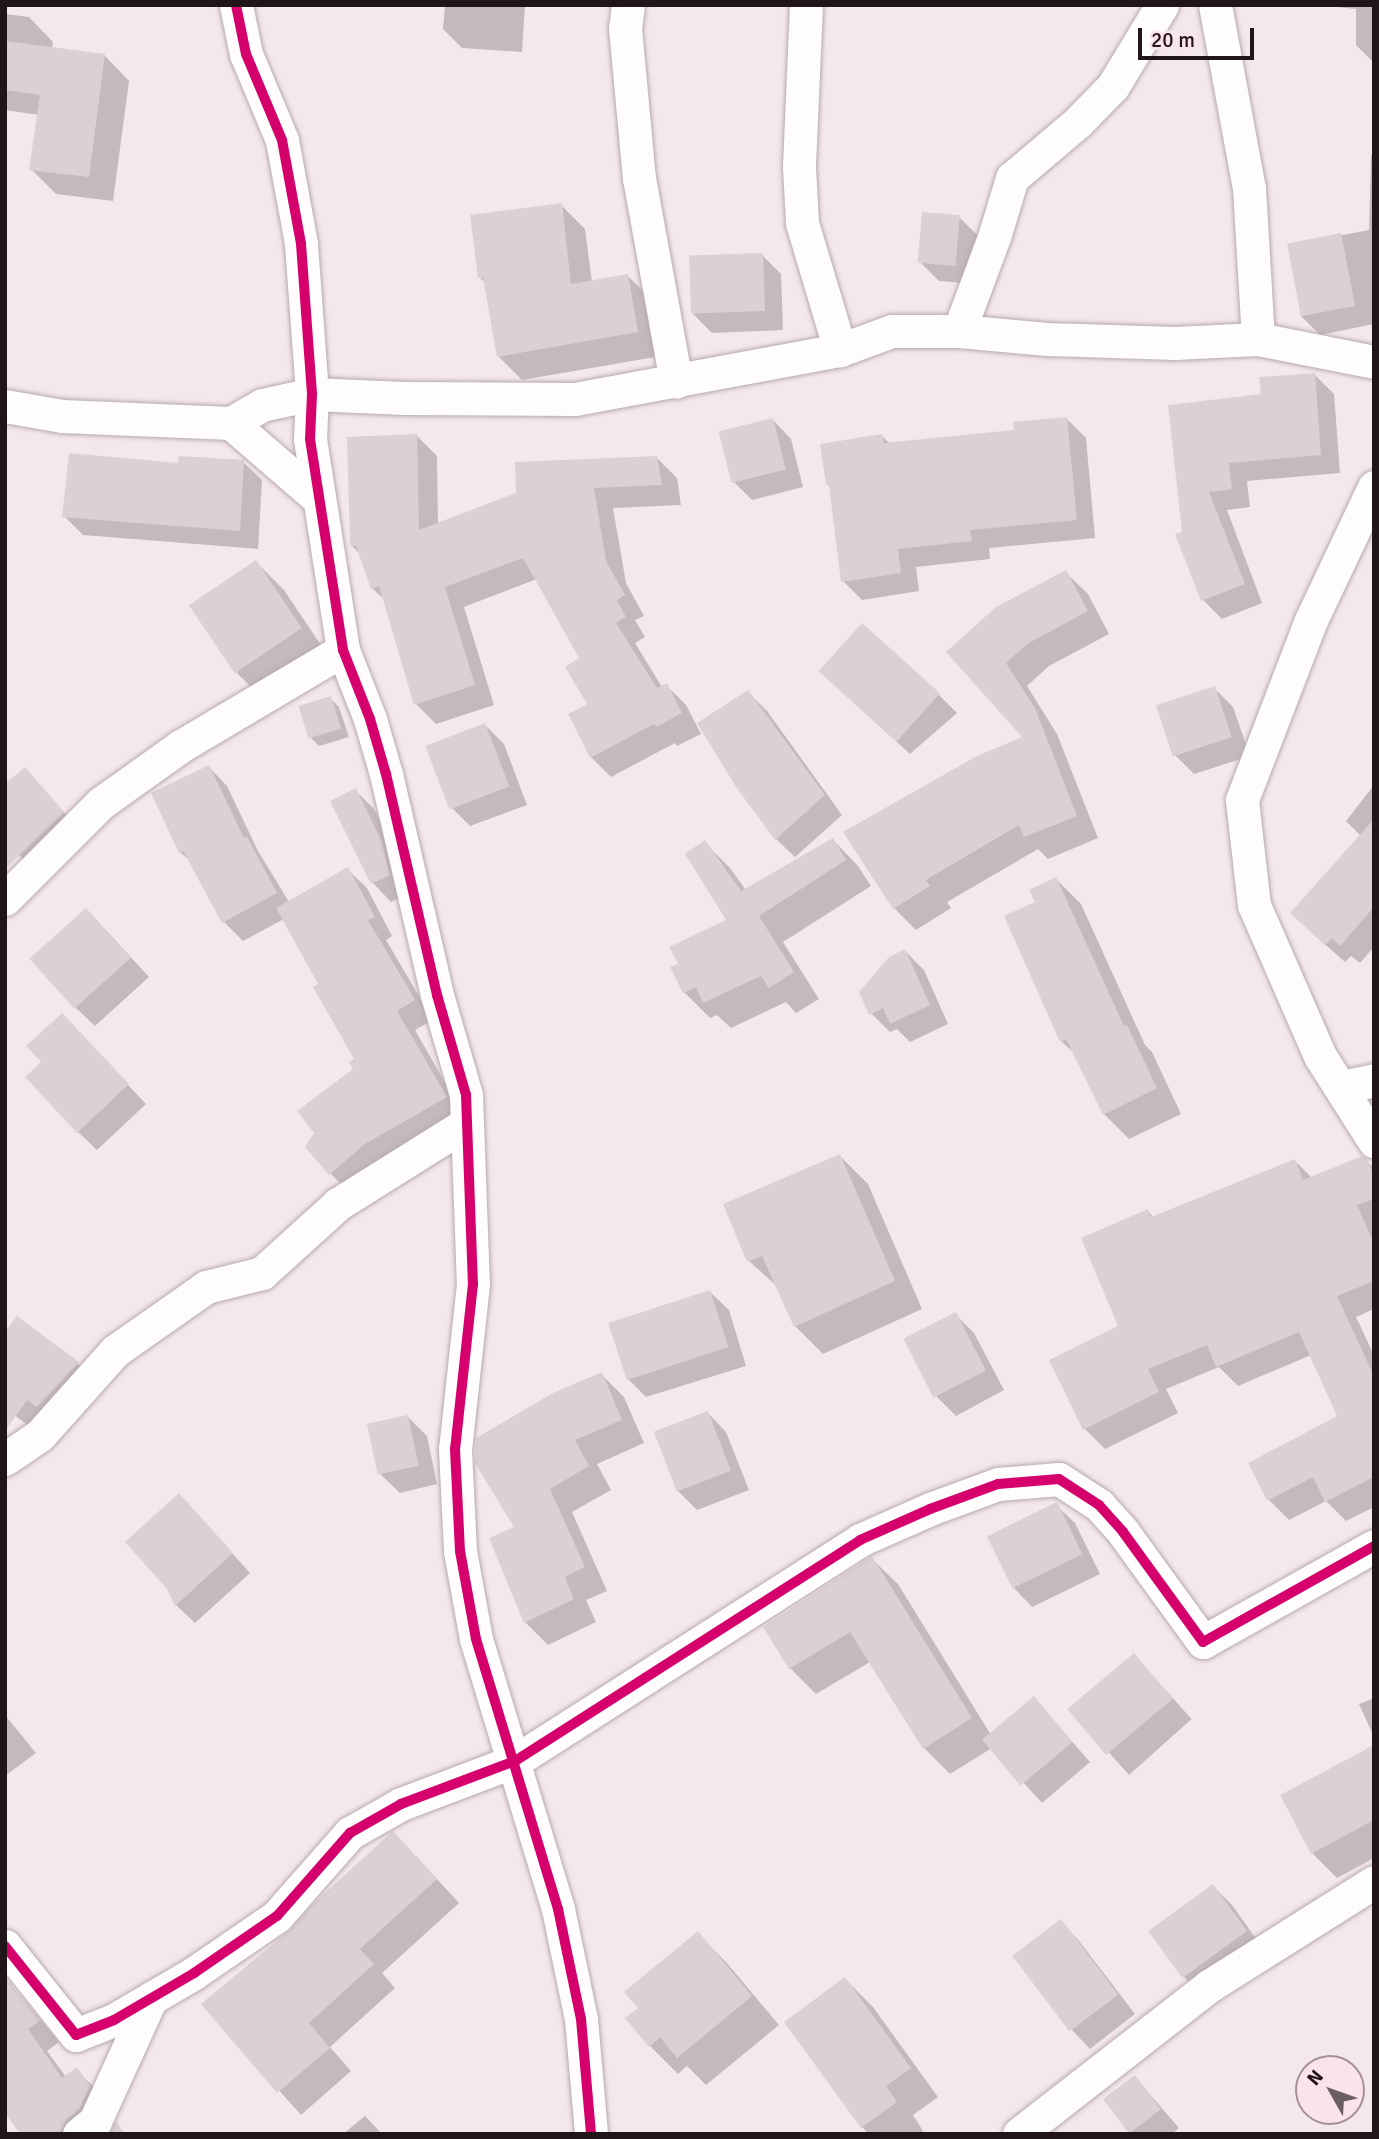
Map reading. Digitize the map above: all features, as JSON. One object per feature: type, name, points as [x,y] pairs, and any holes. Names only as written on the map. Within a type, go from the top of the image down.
[{"type":"street","points":[[236,5],[246,54],[282,140],[301,244],[312,394],[310,439],[343,650],[370,719],[386,774],[437,995],[466,1095],[472,1284],[455,1449],[460,1551],[475,1639],[515,1761],[558,1909],[581,2019],[591,2134]]},
{"type":"street","points":[[628,5],[625,29],[639,178],[676,382]]},
{"type":"street","points":[[806,5],[799,167],[802,223],[840,350]]},
{"type":"street","points":[[959,331],[995,234],[1012,178],[1078,122],[1113,86],[1162,5]]},
{"type":"street","points":[[1216,5],[1249,188],[1258,339]]},
{"type":"street","points":[[5,406],[62,416],[232,423],[262,405],[312,394],[575,399],[840,350],[892,331],[959,331],[1047,339],[1136,342],[1258,339],[1374,362]]},
{"type":"street","points":[[232,423],[318,498]]},
{"type":"street","points":[[1372,495],[1311,620],[1241,800],[1254,905],[1321,1056],[1374,1140]]},
{"type":"street","points":[[5,899],[101,803],[181,746],[343,650]]},
{"type":"street","points":[[1342,1087],[1374,1080]]},
{"type":"street","points":[[5,1459],[40,1435],[116,1350],[206,1287],[262,1273],[338,1204],[467,1123]]},
{"type":"street","points":[[5,1946],[76,2035],[114,2020],[194,1973],[277,1916],[351,1833],[401,1804],[515,1761],[860,1540],[930,1509],[998,1485],[1059,1479],[1099,1505],[1123,1532],[1203,1642],[1374,1546]]},
{"type":"street","points":[[1020,2134],[1209,1986],[1374,1882]]},
{"type":"street","points":[[79,2134],[95,2121],[151,1998]]},
{"type":"building","points":[[5,41],[105,54],[89,177],[29,170],[40,95],[5,90]]},
{"type":"building","points":[[562,203],[571,284],[628,274],[638,332],[497,357],[483,278],[478,278],[470,215]]},
{"type":"building","points":[[922,212],[960,215],[955,266],[918,263]]},
{"type":"building","points":[[1341,233],[1355,306],[1301,316],[1287,243]]},
{"type":"building","points":[[763,253],[765,311],[691,314],[689,256]]},
{"type":"building","points":[[1315,373],[1321,455],[1229,463],[1232,489],[1209,492],[1245,584],[1201,601],[1175,534],[1182,532],[1168,405],[1261,394],[1259,377]]},
{"type":"building","points":[[1067,417],[1077,520],[970,530],[972,541],[898,549],[901,573],[841,582],[829,485],[826,485],[820,444],[882,434],[884,443],[1014,430],[1013,422]]},
{"type":"building","points":[[773,418],[786,469],[731,483],[719,432]]},
{"type":"building","points":[[417,434],[419,530],[516,493],[515,462],[657,456],[662,485],[594,488],[606,561],[625,595],[617,600],[626,617],[616,623],[657,688],[667,683],[682,713],[656,727],[654,724],[590,758],[568,714],[587,704],[565,667],[579,658],[523,558],[445,587],[475,685],[414,705],[379,586],[371,589],[356,546],[350,546],[347,437]]},
{"type":"building","points":[[69,453],[178,463],[179,456],[244,460],[240,531],[62,517]]},
{"type":"building","points":[[256,560],[302,628],[235,673],[189,605]]},
{"type":"building","points":[[1066,570],[1088,611],[1027,644],[1006,663],[1035,708],[1077,816],[1024,837],[1019,825],[926,880],[930,886],[893,909],[843,832],[977,756],[1022,737],[946,652],[996,607]]},
{"type":"building","points":[[862,623],[940,693],[897,742],[819,671]]},
{"type":"building","points":[[1215,686],[1232,737],[1173,757],[1156,705]]},
{"type":"building","points":[[748,690],[825,795],[775,840],[736,787],[697,723]]},
{"type":"building","points":[[331,696],[341,729],[308,738],[298,706]]},
{"type":"building","points":[[485,723],[509,786],[450,809],[425,746]]},
{"type":"building","points":[[209,765],[244,838],[247,837],[277,893],[222,923],[183,851],[179,853],[151,793]]},
{"type":"building","points":[[25,767],[64,812],[5,869],[5,784]]},
{"type":"building","points":[[356,788],[381,840],[390,875],[371,884],[330,801]]},
{"type":"building","points":[[1374,819],[1374,907],[1340,946],[1332,938],[1325,945],[1290,913]]},
{"type":"building","points":[[833,838],[846,860],[759,916],[794,972],[769,988],[761,976],[703,1003],[696,987],[683,993],[670,967],[678,964],[669,947],[726,920],[685,854],[705,840],[741,891]]},
{"type":"building","points":[[348,867],[375,917],[368,920],[415,1000],[397,1011],[447,1097],[365,1144],[329,1175],[305,1147],[314,1133],[297,1111],[353,1069],[349,1062],[354,1059],[313,987],[318,984],[276,908]]},
{"type":"building","points":[[1056,877],[1124,1026],[1127,1025],[1157,1088],[1103,1115],[1066,1039],[1060,1042],[1004,916],[1035,902],[1029,890]]},
{"type":"building","points":[[86,908],[131,958],[74,1009],[30,959]]},
{"type":"building","points":[[905,949],[930,1005],[890,1024],[883,1008],[869,1015],[859,992],[889,957]]},
{"type":"building","points":[[62,1013],[129,1084],[77,1133],[25,1077],[41,1062],[26,1046]]},
{"type":"building","points":[[840,1154],[895,1281],[794,1327],[762,1256],[747,1262],[723,1204]]},
{"type":"building","points":[[1362,1156],[1367,1159],[1374,1176],[1374,1199],[1357,1205],[1374,1244],[1374,1281],[1337,1296],[1374,1376],[1374,1477],[1325,1502],[1313,1477],[1267,1501],[1248,1463],[1337,1416],[1299,1332],[1216,1367],[1207,1345],[1148,1369],[1159,1392],[1083,1430],[1049,1360],[1118,1326],[1081,1238],[1148,1209],[1151,1217],[1295,1159],[1303,1180]]},
{"type":"building","points":[[710,1290],[729,1347],[627,1380],[608,1323]]},
{"type":"building","points":[[956,1312],[986,1371],[933,1398],[903,1339]]},
{"type":"building","points":[[17,1316],[79,1362],[37,1407],[27,1400],[5,1431],[5,1332]]},
{"type":"building","points":[[602,1372],[622,1420],[575,1440],[589,1466],[550,1489],[585,1567],[565,1577],[574,1599],[524,1623],[489,1538],[514,1527],[475,1463],[476,1438],[553,1393]]},
{"type":"building","points":[[708,1411],[731,1471],[677,1492],[654,1432]]},
{"type":"building","points":[[408,1415],[419,1466],[378,1475],[367,1424]]},
{"type":"building","points":[[179,1493],[233,1553],[175,1606],[167,1589],[125,1542]]},
{"type":"building","points":[[1057,1502],[1082,1554],[1012,1588],[987,1536]]},
{"type":"building","points":[[872,1556],[972,1718],[923,1749],[850,1632],[789,1669],[763,1627]]},
{"type":"building","points":[[1134,1653],[1173,1699],[1106,1755],[1067,1709]]},
{"type":"building","points":[[1034,1696],[1073,1742],[1020,1786],[982,1740]]},
{"type":"building","points":[[1374,1745],[1374,1820],[1311,1854],[1280,1795]]},
{"type":"building","points":[[393,1831],[437,1879],[360,1949],[374,1964],[309,2023],[330,2048],[277,2093],[201,2004],[291,1929],[312,1905]]},
{"type":"building","points":[[1213,1884],[1247,1931],[1182,1978],[1148,1931]]},
{"type":"building","points":[[1061,1919],[1118,1995],[1069,2032],[1012,1956]]},
{"type":"building","points":[[698,1931],[752,1996],[677,2058],[660,2037],[649,2047],[625,2018],[638,2008],[624,1992]]},
{"type":"building","points":[[5,1977],[40,2021],[28,2029],[62,2078],[77,2067],[90,2086],[79,2109],[66,2120],[60,2134],[20,2134],[5,2113]]},
{"type":"building","points":[[845,1977],[911,2068],[886,2086],[897,2102],[861,2128],[784,2022]]},
{"type":"building","points":[[1135,2075],[1161,2109],[1129,2133],[1103,2099]]},
{"type":"building","points":[[116,2121],[125,2134],[109,2134]]},
{"type":"cycle path","points":[[236,5],[246,54],[282,140],[301,244],[312,394],[310,439],[343,650],[370,719],[386,774],[437,995],[466,1095],[473,1284],[455,1449],[460,1551],[476,1639],[558,1909],[581,2019],[591,2134]]},
{"type":"cycle path","points":[[5,1946],[76,2035],[114,2020],[194,1973],[277,1916],[350,1833],[401,1804],[515,1761],[860,1540],[930,1509],[998,1484],[1059,1479],[1099,1505],[1123,1532],[1203,1642],[1374,1546]]}]
